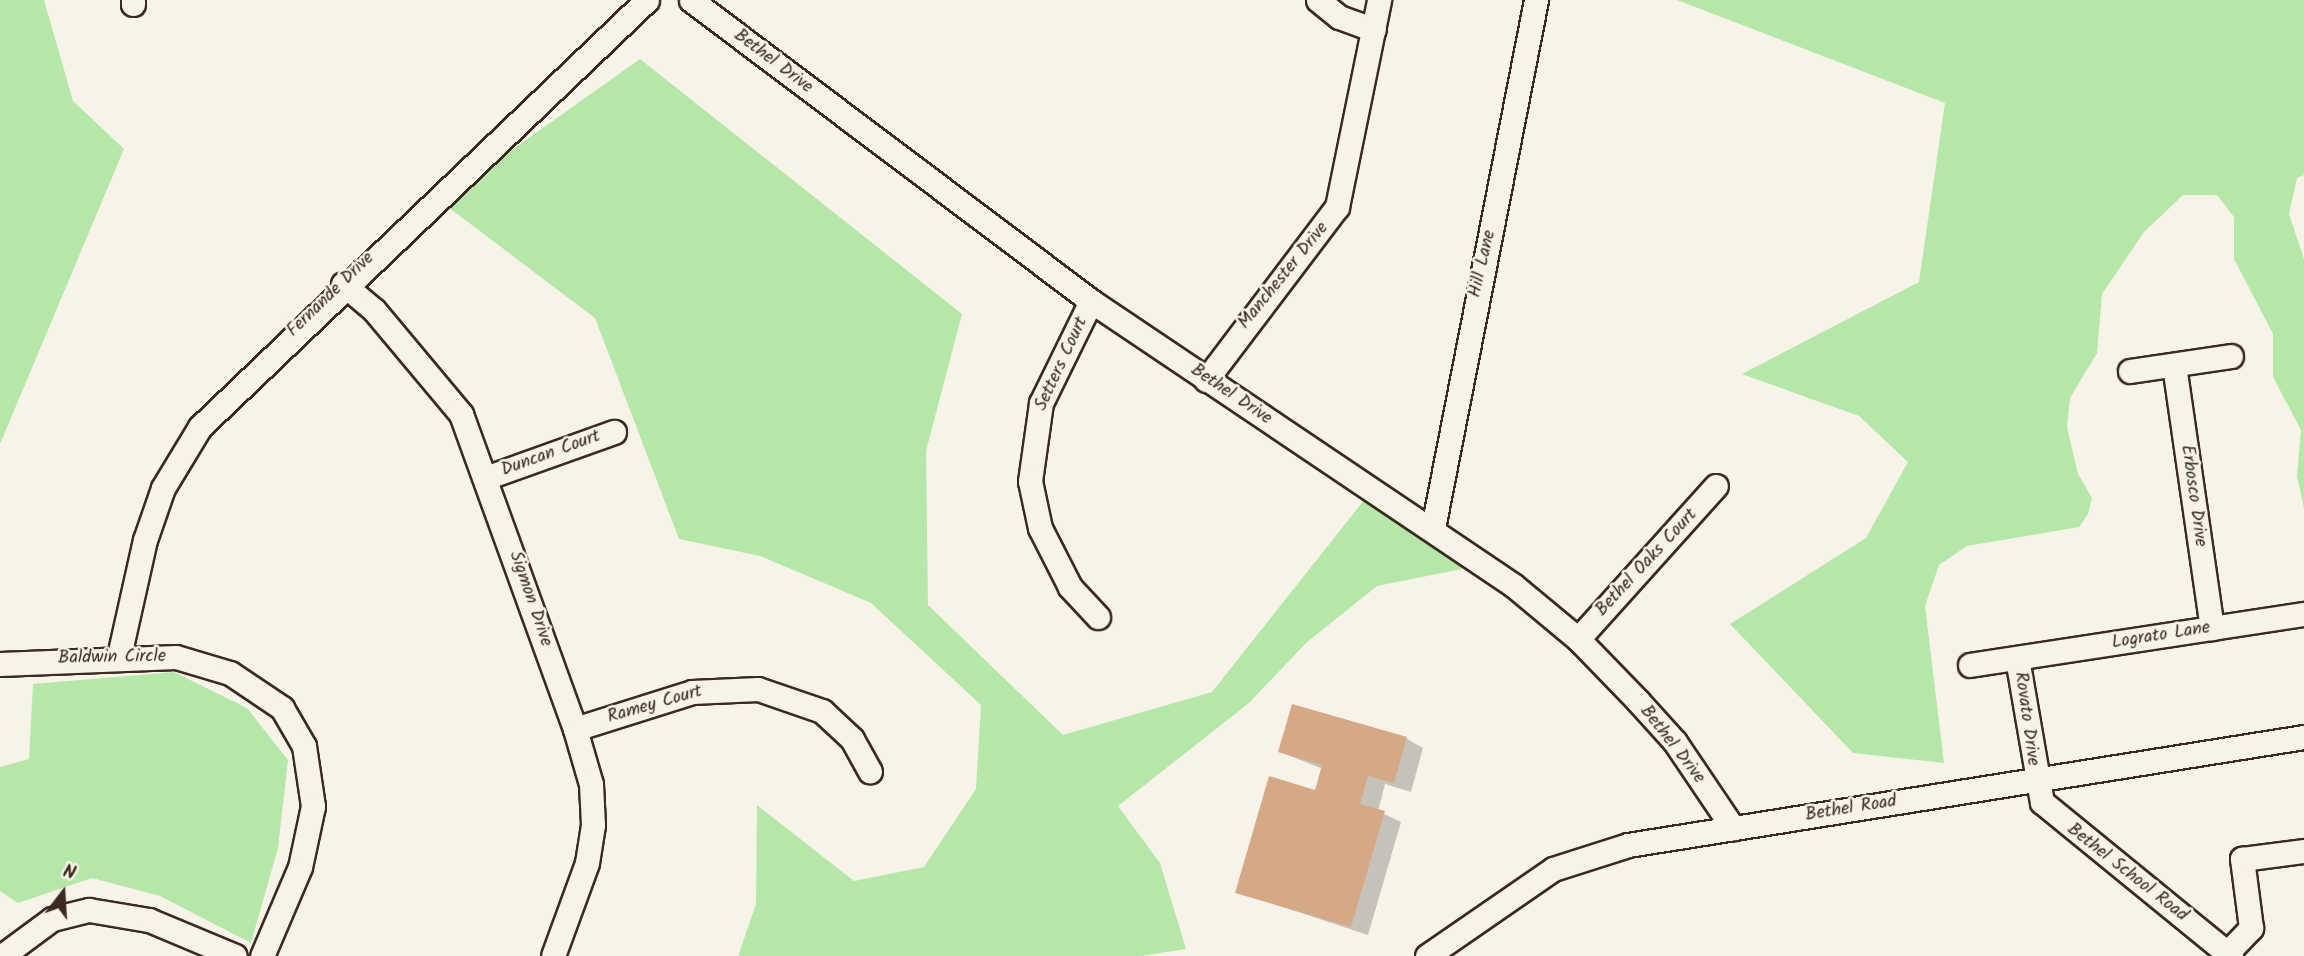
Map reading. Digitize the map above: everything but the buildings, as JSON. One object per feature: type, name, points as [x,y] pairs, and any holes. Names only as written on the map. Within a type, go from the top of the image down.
[{"type":"street","name":"Fernande Drive","points":[[119,656],[145,540],[181,453],[221,402],[647,0]]},
{"type":"street","name":"Bethel Drive","points":[[691,0],[1091,301],[1206,380],[1433,528],[1578,639],[1675,742],[1733,828]]},
{"type":"street","points":[[1318,0],[1339,17],[1374,30]]},
{"type":"street","name":"Manchester Drive","points":[[1206,380],[1336,207],[1379,0]]},
{"type":"street","name":"Hill Lane","points":[[1433,528],[1536,0]]},
{"type":"street","name":"Sigmon Drive","points":[[343,284],[374,310],[449,397],[488,477],[575,729],[591,784],[593,825],[587,863],[553,956]]},
{"type":"street","name":"Setters Court","points":[[1091,301],[1041,403],[1030,481],[1040,528],[1070,587],[1098,617]]},
{"type":"street","points":[[2130,371],[2231,356]]},
{"type":"street","name":"Erbosco Drive","points":[[2174,365],[2212,628]]},
{"type":"street","name":"Duncan Court","points":[[488,477],[614,432]]},
{"type":"street","name":"Bethel Oaks Court","points":[[1578,639],[1716,486]]},
{"type":"street","name":"Lograto Lane","points":[[1970,665],[2304,614]]},
{"type":"street","name":"Baldwin Circle","points":[[0,664],[119,656],[176,657],[230,673],[282,708],[304,746],[312,781],[310,832],[262,956]]},
{"type":"street","name":"Rovato Drive","points":[[2017,658],[2035,780]]},
{"type":"street","name":"Ramey Court","points":[[575,729],[692,692],[758,689],[822,710],[852,739],[870,771]]},
{"type":"street","name":"Bethel Road","points":[[1427,956],[1553,869],[1628,845],[2304,737]]},
{"type":"street","name":"Bethel School Road","points":[[2035,780],[2051,813],[2229,954]]},
{"type":"street","points":[[2229,954],[2251,929],[2242,859],[2304,850]]},
{"type":"street","points":[[2,956],[43,923],[89,910],[149,920],[235,956]]},
{"type":"green space","points":[[0,0],[44,0],[73,101],[124,149],[0,444]]},
{"type":"green space","points":[[1677,0],[2304,0],[2304,175],[2297,178],[2289,214],[2304,259],[2304,508],[2297,476],[2301,430],[2273,377],[2273,334],[2234,259],[2234,217],[2217,195],[2183,195],[2144,232],[2102,294],[2097,353],[2070,398],[2067,427],[2078,474],[2092,498],[2088,514],[2079,527],[1967,546],[1939,565],[1925,606],[1944,763],[1853,753],[1730,624],[1866,538],[1908,462],[1859,416],[1742,374],[1919,282],[1945,103]]},
{"type":"green space","points":[[640,59],[962,314],[926,451],[928,605],[1063,735],[1212,692],[1365,499],[1467,568],[1377,586],[1306,643],[1249,703],[1118,806],[1160,863],[1186,949],[1141,956],[738,956],[756,904],[757,805],[854,881],[924,867],[976,789],[981,705],[871,603],[760,556],[679,539],[595,318],[440,201]]},
{"type":"green space","points":[[174,672],[247,708],[288,760],[278,848],[251,943],[160,896],[92,878],[18,903],[0,891],[0,767],[29,759],[33,684]]}]
